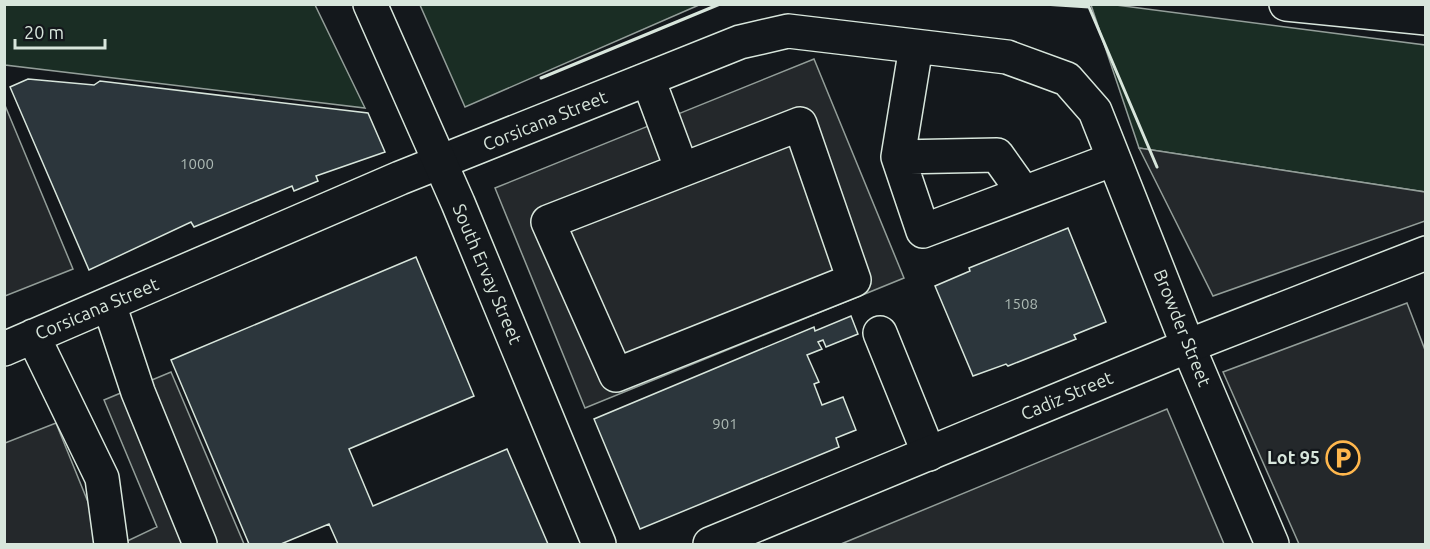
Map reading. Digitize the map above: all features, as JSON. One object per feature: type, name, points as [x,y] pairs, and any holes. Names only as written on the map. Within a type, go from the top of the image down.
[{"type":"main road","name":"South Ervay Street","points":[[370,4],[440,162],[599,544]]},
{"type":"main road","points":[[1287,5],[1425,18]]},
{"type":"main road","name":"Corsicana Street","points":[[19,343],[440,162],[740,42],[788,31],[1006,57],[1067,79],[1095,111]]},
{"type":"main road","points":[[916,47],[898,157],[923,231],[1114,159]]},
{"type":"main road","points":[[648,79],[682,170]]},
{"type":"main road","name":"Browder Street","points":[[1095,111],[1188,346],[1272,544]]},
{"type":"main road","points":[[800,124],[854,280],[615,375],[549,222],[682,170],[800,124]]},
{"type":"main road","points":[[898,157],[997,155],[1024,193]]},
{"type":"main road","name":"Cadiz Street","points":[[710,544],[1188,346],[1425,253]]},
{"type":"main road","points":[[109,304],[138,392],[200,544]]},
{"type":"main road","points":[[880,333],[929,454]]},
{"type":"main road","points":[[19,343],[102,478],[111,544]]},
{"type":"green space","points":[[5,4],[315,5],[365,108],[5,65]]},
{"type":"green space","points":[[420,5],[699,5],[465,107]]},
{"type":"green space","points":[[1091,5],[1116,5],[1425,45],[1425,192],[1139,148]]},
{"type":"shaded area","points":[[814,59],[904,278],[585,408],[495,188]]},
{"type":"shaded area","points":[[4,103],[73,269],[5,296],[4,296]]},
{"type":"shaded area","points":[[1139,148],[1425,192],[1425,221],[1213,296]]},
{"type":"shaded area","name":"Lot 95","points":[[1407,303],[1425,350],[1425,544],[1299,544],[1223,372]]},
{"type":"shaded area","points":[[171,372],[244,544],[121,544],[157,527],[104,400]]},
{"type":"shaded area","points":[[1167,409],[1224,544],[841,544]]},
{"type":"shaded area","points":[[56,423],[105,544],[5,544],[5,443]]},
{"type":"building","points":[[28,79],[94,85],[100,81],[368,113],[385,152],[316,176],[318,181],[294,191],[292,186],[194,227],[191,222],[89,270],[10,87]]},
{"type":"building","points":[[1068,228],[1106,322],[1074,335],[1076,339],[1008,366],[1006,364],[973,376],[935,286],[970,271],[969,268]]},
{"type":"building","points":[[416,257],[474,396],[349,449],[373,506],[507,449],[548,544],[338,544],[329,524],[281,544],[249,544],[171,360]]},
{"type":"building","points":[[851,316],[858,334],[826,347],[823,340],[818,342],[822,349],[807,355],[819,382],[814,384],[822,405],[843,397],[856,430],[836,438],[839,447],[640,529],[594,419],[814,327],[815,331]]},
{"type":"wall","points":[[541,78],[720,4]]},
{"type":"wall","points":[[1043,4],[1089,7],[1157,167]]},
{"type":"place","name":"Lot 95","points":[[1343,458]]}]
